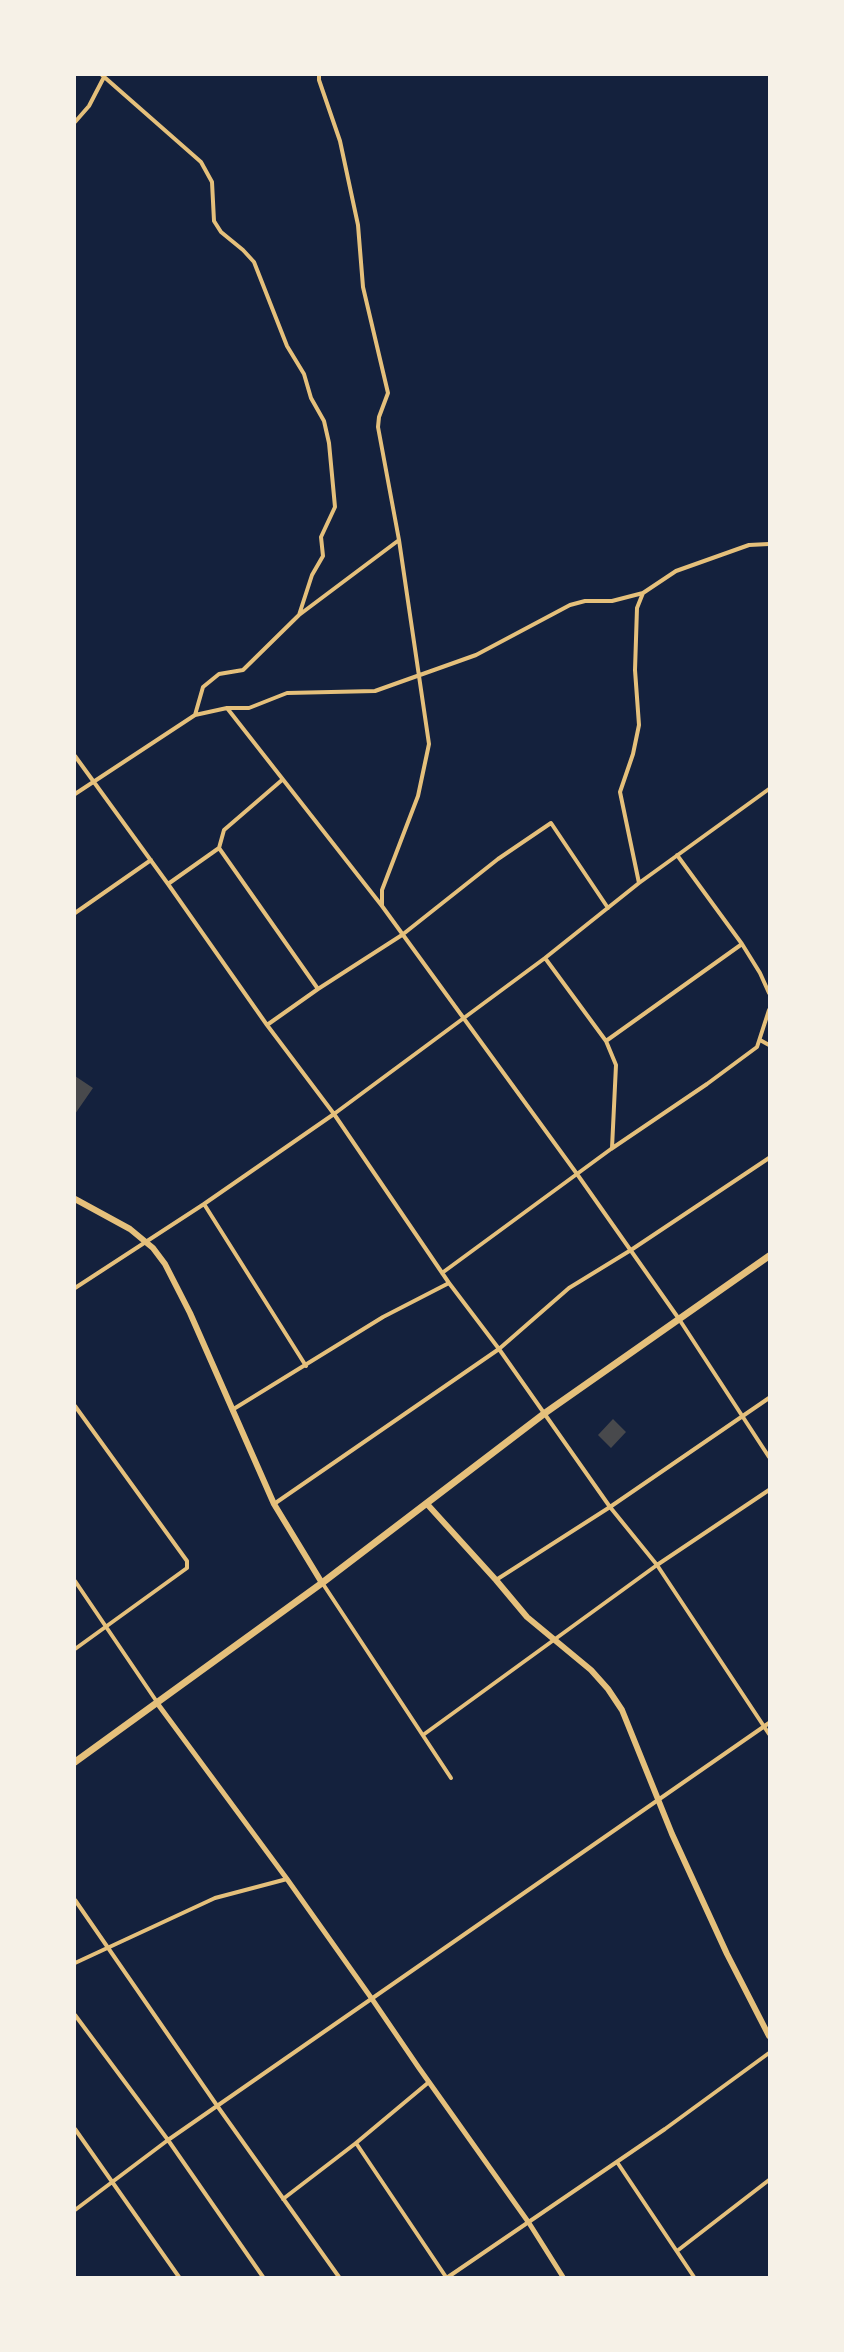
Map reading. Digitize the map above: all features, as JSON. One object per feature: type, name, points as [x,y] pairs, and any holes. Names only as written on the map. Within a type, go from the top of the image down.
[{"type":"highway","points":[[75,1762],[322,1583],[545,1413],[769,1256]]},
{"type":"main road","points":[[75,1199],[130,1229],[153,1248],[165,1264],[178,1288],[274,1504],[322,1583]]},
{"type":"main road","points":[[427,1504],[527,1617],[591,1670],[622,1710],[672,1834],[727,1954],[769,2036]]},
{"type":"street","points":[[319,75],[318,80],[340,141],[358,225],[363,287],[388,393],[379,417],[378,427],[399,540],[429,744],[418,796],[382,890],[382,906]]},
{"type":"street","points":[[75,122],[89,106],[103,76],[201,162],[212,182],[214,221],[221,232],[254,262],[287,346],[304,374],[311,398],[324,422],[329,443],[335,507],[321,537],[323,556],[312,575],[299,615]]},
{"type":"street","points":[[195,715],[203,687],[219,674],[243,670],[299,615],[399,540]]},
{"type":"street","points":[[75,794],[195,715],[227,708],[249,708],[287,693],[375,691],[476,655],[570,606],[585,601],[612,601],[643,593],[676,571],[749,544],[769,544]]},
{"type":"street","points":[[639,883],[620,792],[633,754],[639,725],[635,670],[637,608],[643,593]]},
{"type":"street","points":[[227,708],[382,906],[577,1174],[679,1319],[769,1457]]},
{"type":"street","points":[[75,756],[267,1025],[334,1114],[449,1283],[500,1349],[610,1507],[657,1565],[769,1734]]},
{"type":"street","points":[[168,884],[219,848],[224,830],[282,780]]},
{"type":"street","points":[[75,1288],[204,1204],[334,1114],[545,958],[676,855],[768,790]]},
{"type":"street","points":[[267,1025],[402,935],[498,859],[551,823],[608,908]]},
{"type":"street","points":[[219,848],[318,989]]},
{"type":"street","points":[[676,855],[742,944],[769,993]]},
{"type":"street","points":[[75,913],[151,860]]},
{"type":"street","points":[[606,1041],[742,944]]},
{"type":"street","points":[[545,958],[606,1041],[616,1065],[612,1149]]},
{"type":"street","points":[[442,1273],[757,1047],[769,1011]]},
{"type":"street","points":[[760,1040],[769,1045]]},
{"type":"street","points":[[274,1504],[500,1349],[569,1287],[631,1250],[769,1158]]},
{"type":"street","points":[[204,1204],[306,1366]]},
{"type":"street","points":[[232,1410],[383,1317],[449,1283]]},
{"type":"street","points":[[496,1580],[610,1507],[769,1398]]},
{"type":"street","points":[[75,1406],[187,1561],[187,1568],[75,1649]]},
{"type":"street","points":[[423,1735],[657,1565],[769,1490]]},
{"type":"street","points":[[75,1581],[157,1703],[372,1999],[529,2223],[563,2277]]},
{"type":"street","points":[[322,1583],[452,1778]]},
{"type":"street","points":[[75,2210],[168,2140],[769,1723]]},
{"type":"street","points":[[75,1963],[215,1898],[287,1879]]},
{"type":"street","points":[[75,1900],[339,2277]]},
{"type":"street","points":[[75,2015],[168,2140],[263,2277]]},
{"type":"street","points":[[356,2143],[447,2277],[617,2162],[769,2053]]},
{"type":"street","points":[[283,2199],[356,2143],[429,2082]]},
{"type":"street","points":[[75,2129],[179,2277]]},
{"type":"street","points":[[617,2162],[694,2277]]},
{"type":"street","points":[[676,2251],[769,2180]]},
{"type":"building","points":[[75,1076],[93,1088],[75,1114]]},
{"type":"building","points":[[613,1419],[626,1432],[611,1448],[598,1435]]}]
